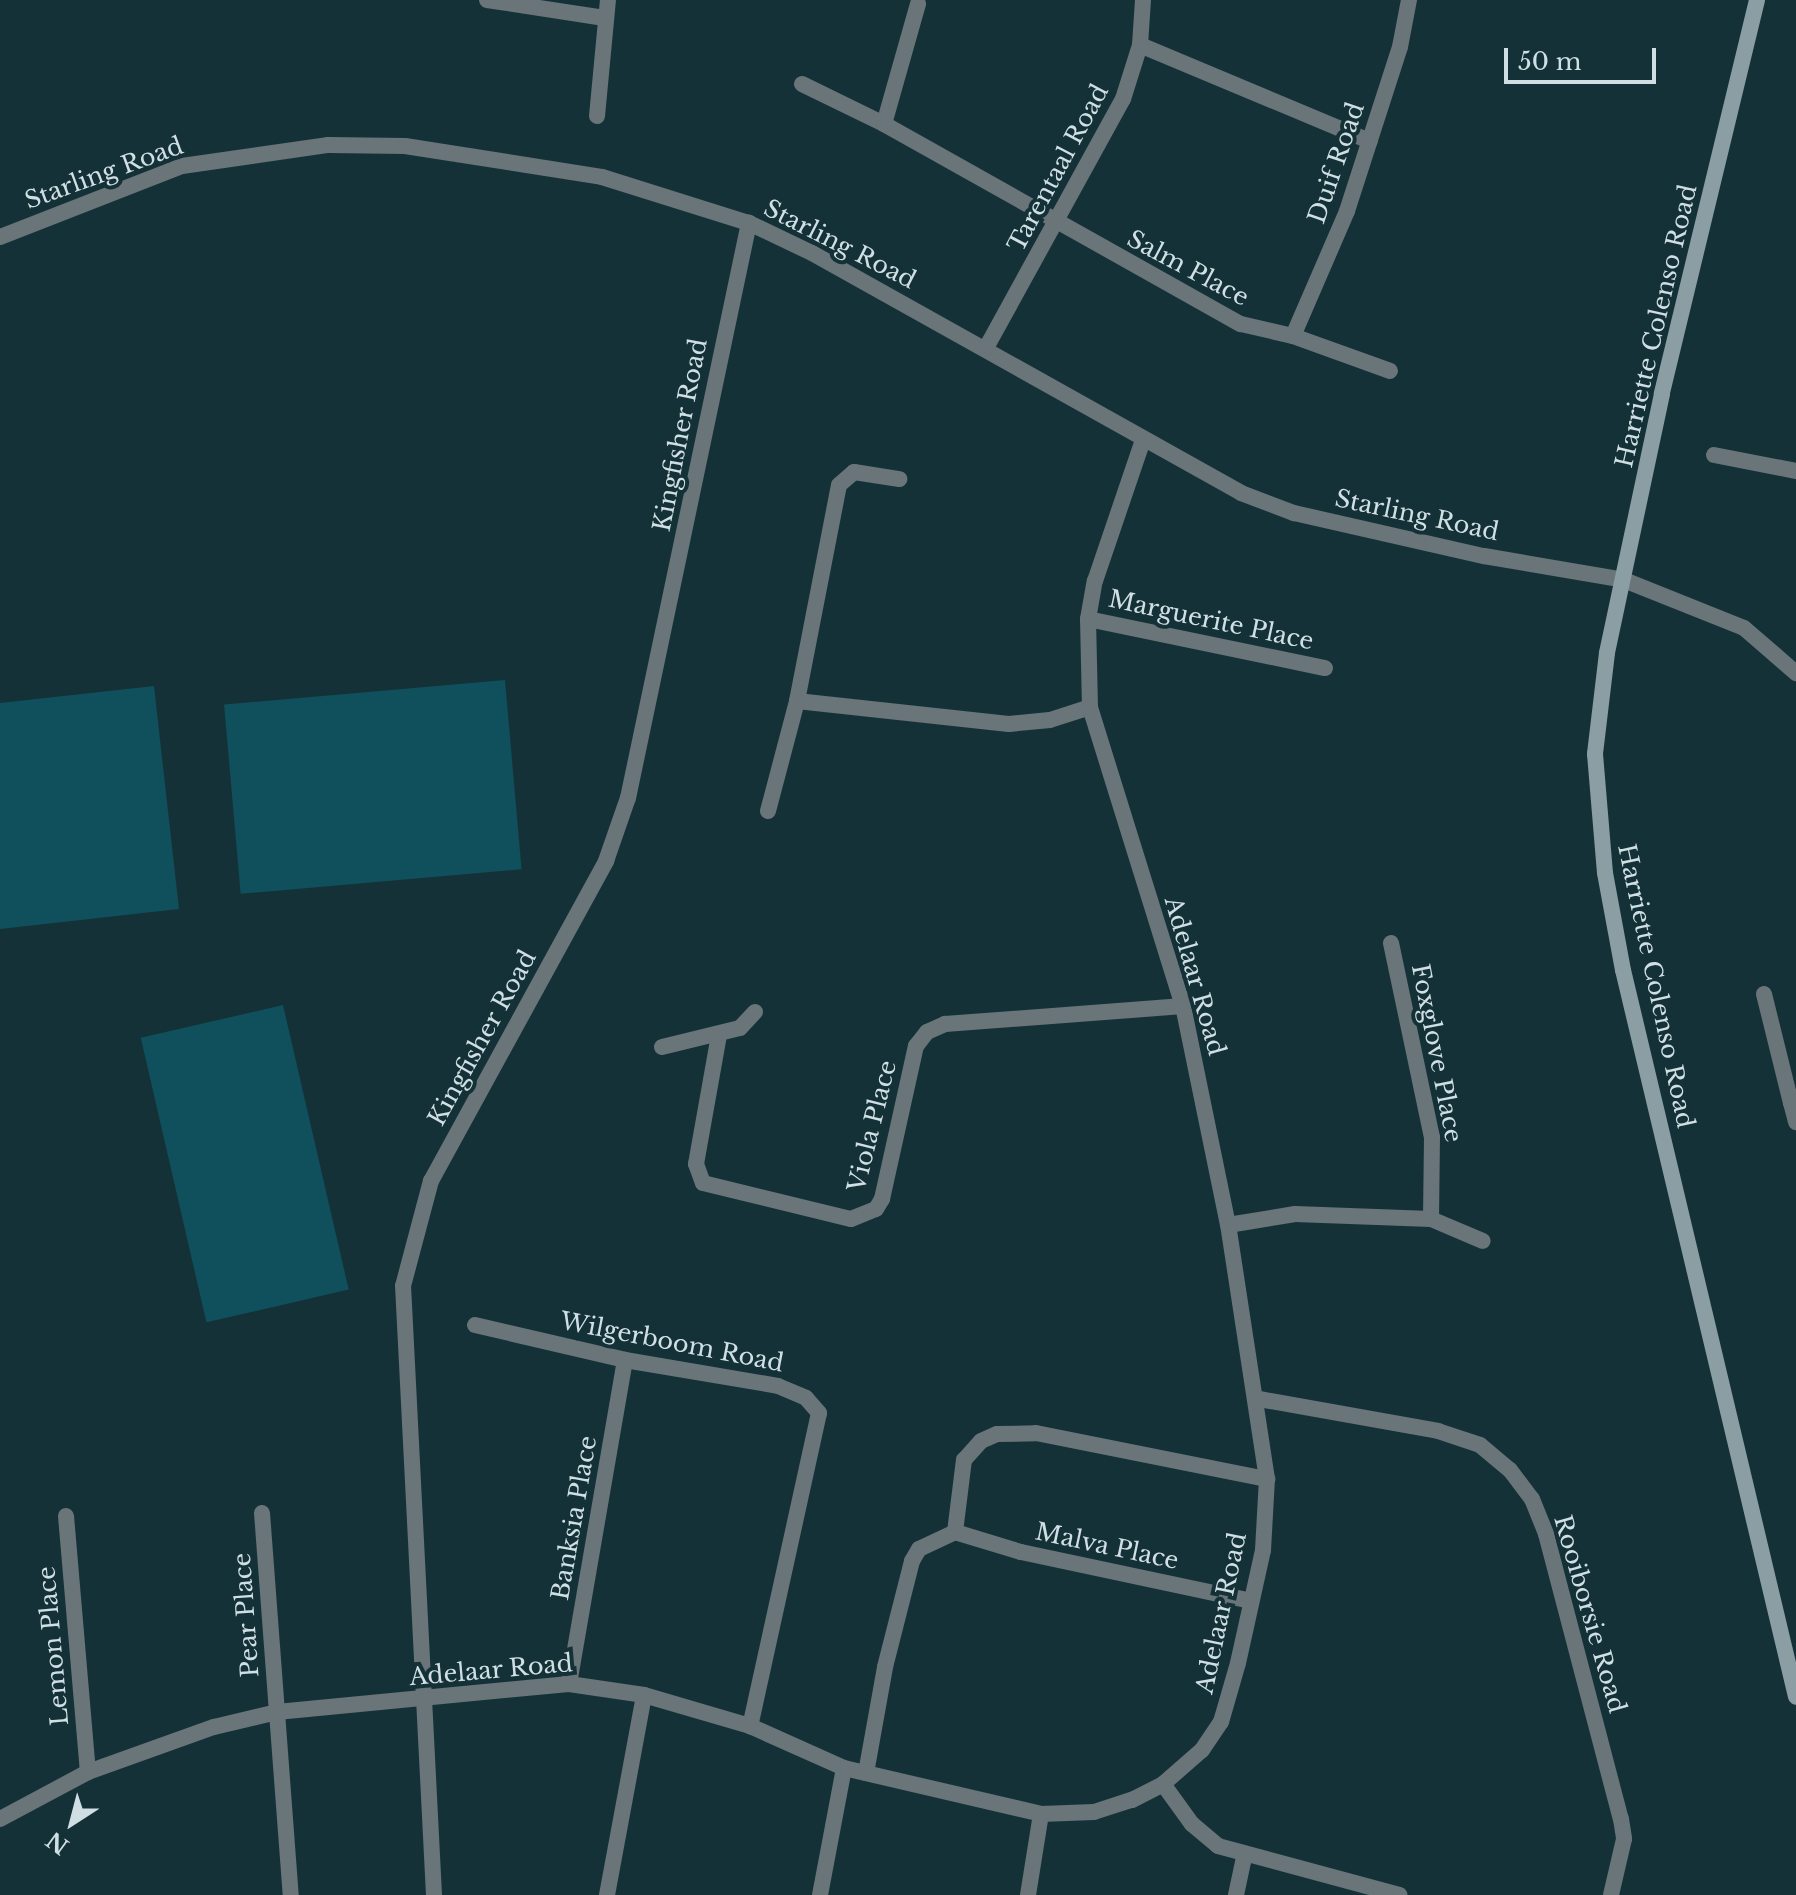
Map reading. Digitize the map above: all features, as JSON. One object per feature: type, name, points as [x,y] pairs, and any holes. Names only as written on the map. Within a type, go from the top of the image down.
[{"type":"street","points":[[487,0],[605,18]]},
{"type":"street","points":[[597,116],[608,0]]},
{"type":"street","name":"Tarentaal Road","points":[[986,348],[1058,226],[1123,99],[1140,45],[1143,0]]},
{"type":"street","name":"Duif Road","points":[[1293,336],[1347,211],[1409,0]]},
{"type":"street","name":"Harriette Colenso Road","points":[[1757,0],[1662,394],[1607,653],[1595,754],[1605,873],[1623,970],[1796,1697]]},
{"type":"street","points":[[884,124],[918,4]]},
{"type":"street","points":[[1140,45],[1370,141]]},
{"type":"street","name":"Salm Place","points":[[802,84],[884,124],[1058,226],[1241,324],[1293,336],[1390,371]]},
{"type":"street","name":"Starling Road","points":[[0,237],[182,166],[328,145],[405,146],[602,177],[749,223],[986,348],[1241,493],[1294,513],[1484,556],[1624,580],[1744,628],[1795,668]]},
{"type":"street","name":"Kingfisher Road","points":[[434,1895],[403,1286],[413,1234],[431,1181],[606,861],[628,798],[749,223]]},
{"type":"street","name":"Adelaar Road","points":[[0,1819],[88,1772],[146,1748],[277,1712],[569,1684],[644,1695],[750,1726],[844,1768],[1041,1814],[1094,1812],[1163,1784],[1202,1750],[1221,1722],[1251,1601],[1263,1550],[1267,1479],[1259,1399],[1228,1225],[1183,1006],[1090,707],[1088,619],[1095,581],[1143,440]]},
{"type":"street","points":[[1714,455],[1796,471]]},
{"type":"street","points":[[768,811],[797,701],[839,485],[854,472],[899,479]]},
{"type":"street","name":"Marguerite Place","points":[[1088,619],[1325,668]]},
{"type":"street","points":[[797,701],[1009,724],[1050,720],[1090,707]]},
{"type":"street","name":"Foxglove Place","points":[[1391,943],[1432,1137],[1431,1219]]},
{"type":"street","points":[[1764,994],[1794,1102],[1796,1122]]},
{"type":"street","name":"Viola Place","points":[[719,1035],[699,1146],[699,1177],[712,1189],[851,1219],[876,1209],[882,1199],[916,1046],[927,1032],[945,1024],[1183,1006]]},
{"type":"street","points":[[662,1047],[719,1035],[744,1025],[755,1012]]},
{"type":"street","points":[[1228,1225],[1295,1214],[1431,1219],[1483,1241]]},
{"type":"street","name":"Wilgerboom Road","points":[[475,1325],[625,1360],[778,1386],[806,1398],[819,1413],[750,1726]]},
{"type":"street","name":"Banksia Place","points":[[569,1684],[625,1360]]},
{"type":"street","name":"Rooiborsie Road","points":[[1259,1399],[1438,1431],[1480,1445],[1510,1470],[1532,1499],[1546,1534],[1621,1819],[1624,1839],[1611,1895]]},
{"type":"street","points":[[866,1773],[885,1667],[912,1561],[919,1549],[955,1532],[964,1460],[997,1434],[1036,1433],[1267,1479]]},
{"type":"street","name":"Pear Place","points":[[262,1513],[291,1895]]},
{"type":"street","name":"Lemon Place","points":[[66,1516],[88,1772]]},
{"type":"street","name":"Malva Place","points":[[955,1532],[1021,1552],[1251,1601]]},
{"type":"street","points":[[607,1895],[644,1695]]},
{"type":"street","points":[[820,1895],[844,1768]]},
{"type":"street","points":[[1163,1784],[1192,1824],[1218,1846],[1244,1856],[1400,1895]]},
{"type":"street","points":[[1028,1895],[1041,1814]]},
{"type":"street","points":[[1236,1895],[1244,1856]]},
{"type":"shaded area","points":[[505,680],[522,869],[241,894],[224,705]]},
{"type":"shaded area","points":[[154,686],[179,909],[0,929],[0,703]]},
{"type":"shaded area","points":[[283,1005],[349,1290],[206,1322],[141,1038]]}]
